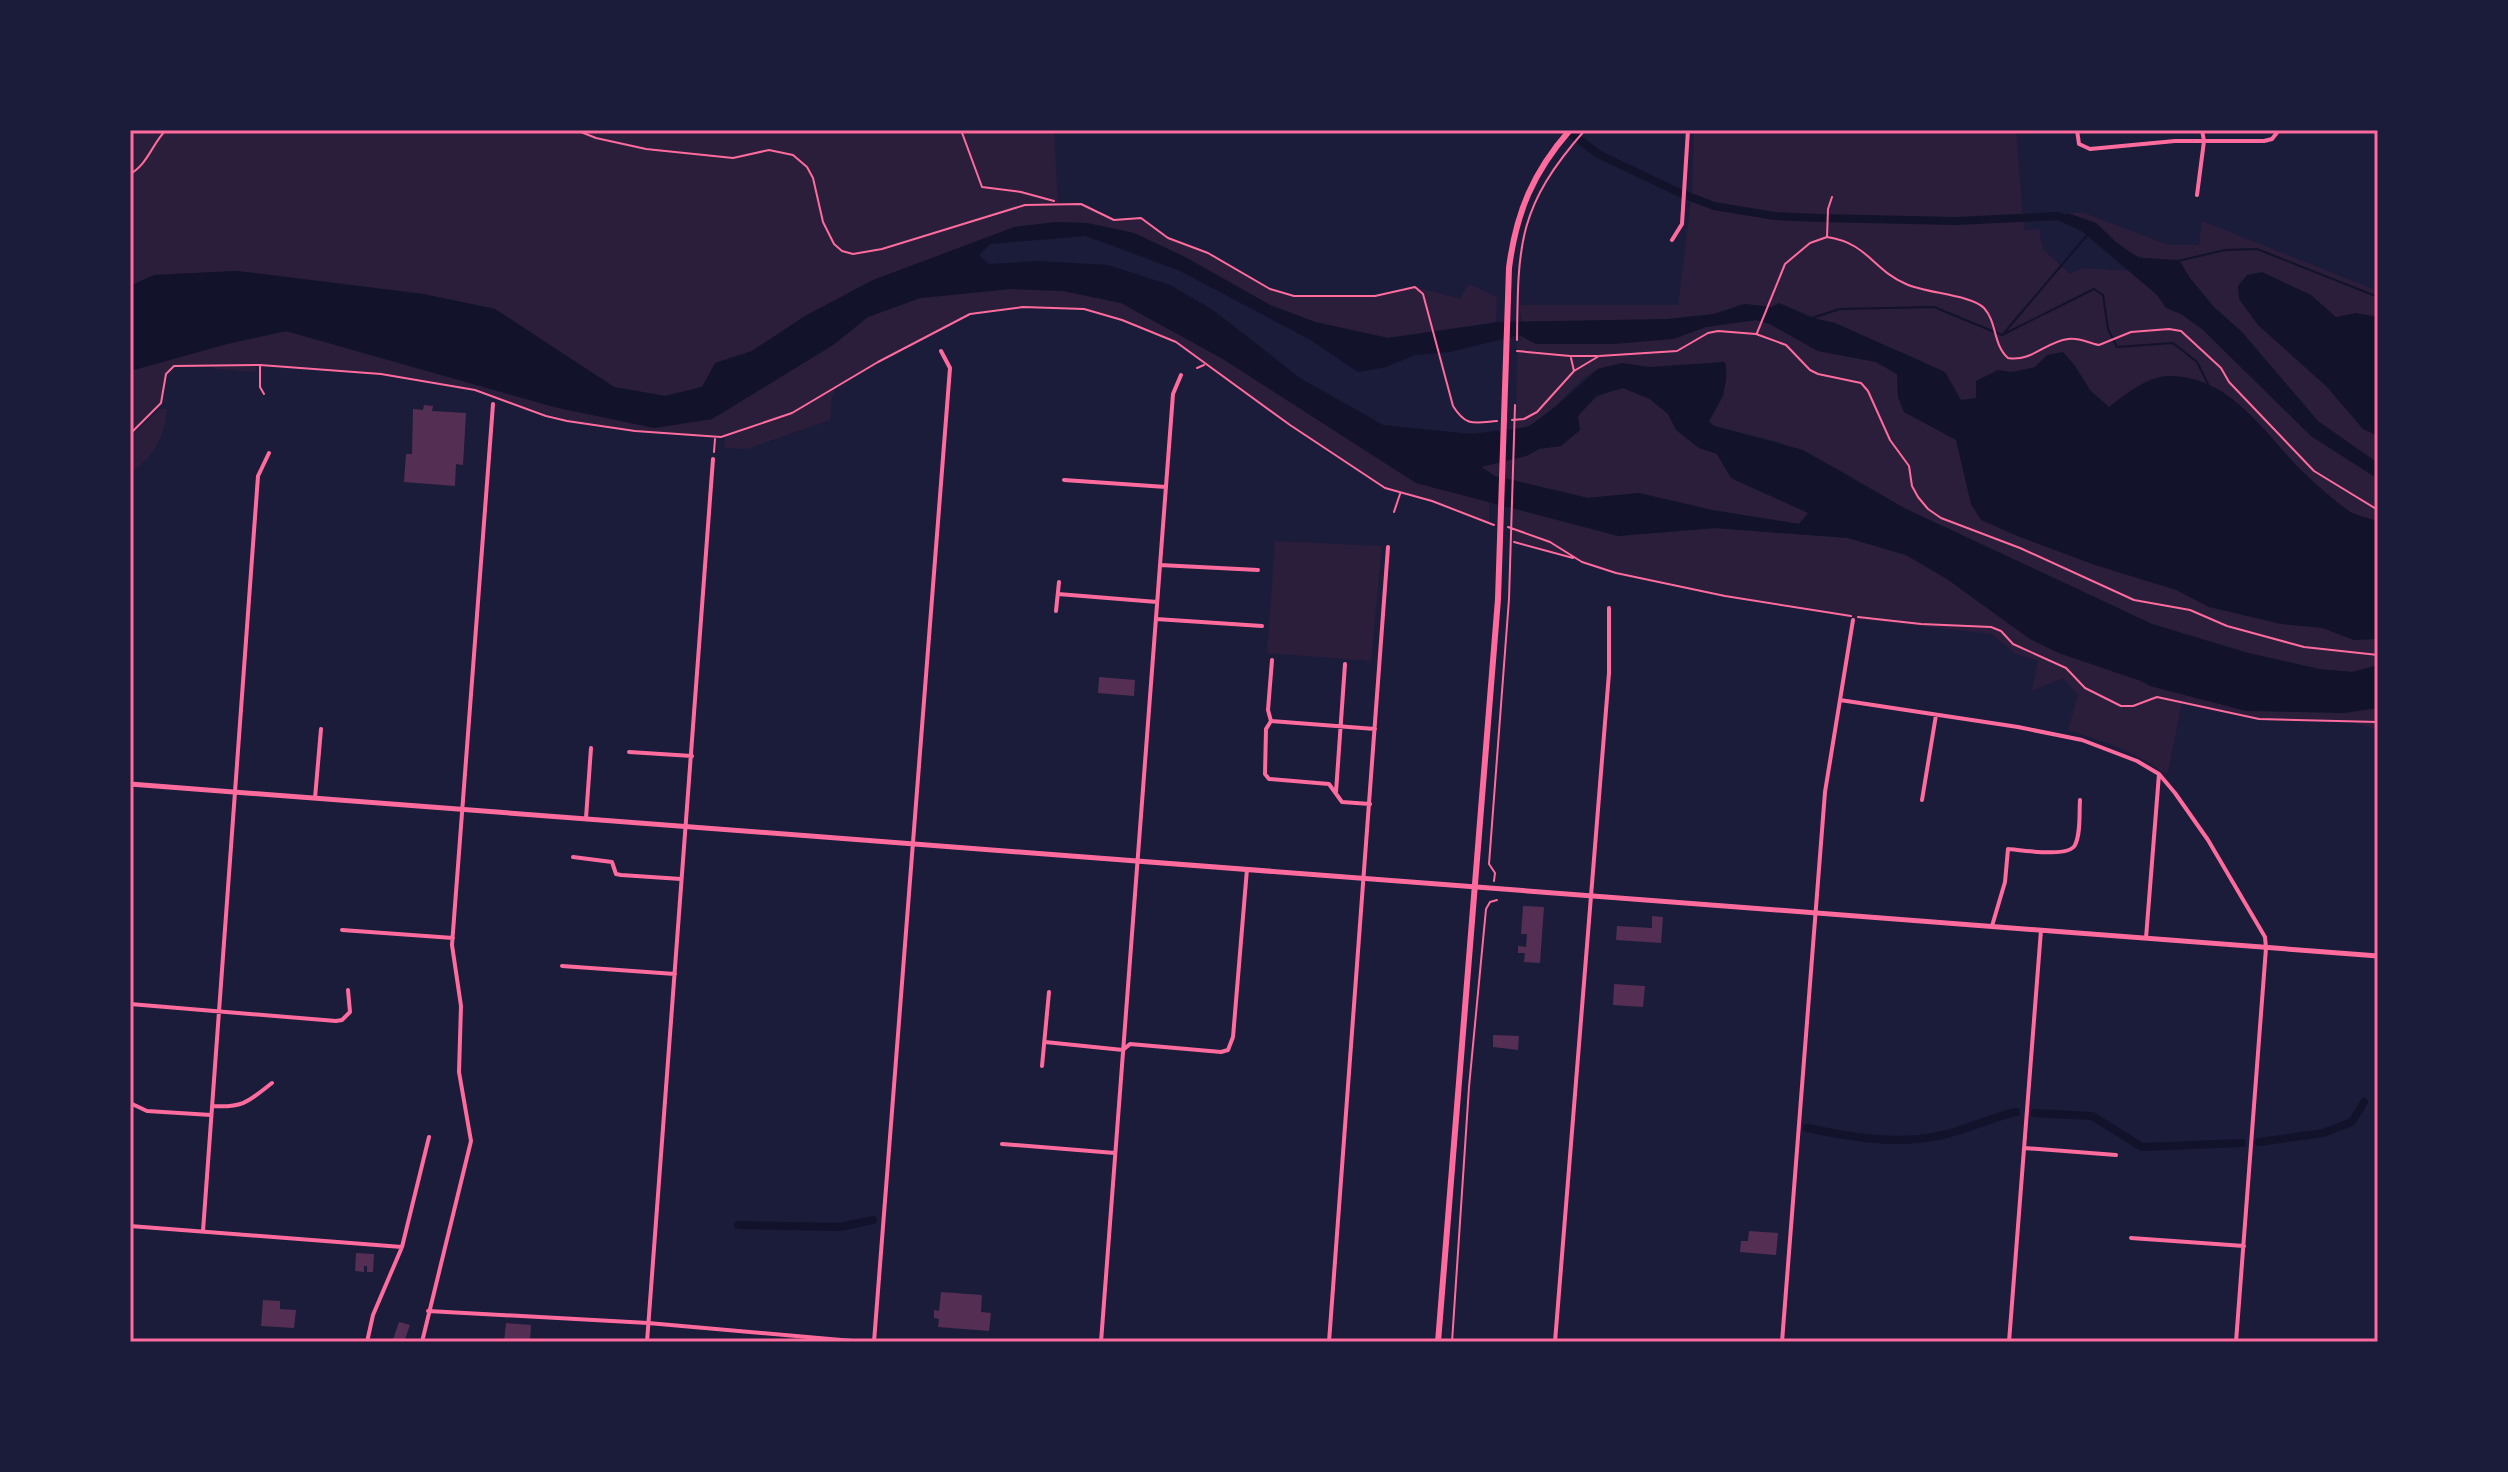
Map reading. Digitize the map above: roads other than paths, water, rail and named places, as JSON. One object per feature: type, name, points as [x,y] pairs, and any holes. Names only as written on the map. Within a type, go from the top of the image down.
[{"type":"main road","points":[[1438,1342],[1498,599],[1506,341],[1513,234],[1530,186],[1570,130]]},
{"type":"street","points":[[1672,240],[1682,224],[1688,130]]},
{"type":"street","points":[[2077,130],[2081,147],[2090,149],[2204,141],[2264,141],[2272,139],[2279,130]]},
{"type":"street","points":[[2197,195],[2204,141],[2202,130]]},
{"type":"street","points":[[874,1342],[950,368],[941,351]]},
{"type":"street","points":[[1101,1342],[1173,394],[1181,375]]},
{"type":"street","points":[[422,1342],[471,1141],[459,1072],[461,1006],[453,938],[493,404]]},
{"type":"street","points":[[203,1231],[258,476],[269,453]]},
{"type":"street","points":[[647,1342],[713,459]]},
{"type":"street","points":[[1064,480],[1166,487]]},
{"type":"street","points":[[1329,1342],[1388,547]]},
{"type":"street","points":[[1160,565],[1258,570]]},
{"type":"street","points":[[1056,611],[1059,582]]},
{"type":"street","points":[[1058,594],[1157,602]]},
{"type":"street","points":[[1555,1342],[1609,673],[1609,608]]},
{"type":"street","points":[[1156,619],[1262,626]]},
{"type":"street","points":[[1782,1342],[1825,792],[1853,620]]},
{"type":"street","points":[[1272,660],[1268,710],[1271,721],[1266,729],[1265,774],[1270,779],[1329,784],[1342,802],[1370,804]]},
{"type":"street","points":[[1336,795],[1345,664]]},
{"type":"street","points":[[1840,700],[2082,740],[2137,761],[2159,774],[2208,840],[2265,937],[2266,948],[2236,1342]]},
{"type":"street","points":[[1922,800],[1936,715]]},
{"type":"street","points":[[1271,721],[1375,729]]},
{"type":"street","points":[[315,798],[321,729]]},
{"type":"street","points":[[586,818],[591,748]]},
{"type":"street","points":[[629,752],[692,756]]},
{"type":"street","points":[[2146,938],[2159,774]]},
{"type":"street","points":[[130,784],[2378,956]]},
{"type":"street","points":[[1992,926],[2005,882],[2008,849],[2063,853],[2072,849],[2076,841],[2080,800]]},
{"type":"street","points":[[573,857],[612,862],[616,874],[681,879]]},
{"type":"street","points":[[1045,1042],[1123,1050],[1130,1044],[1221,1052],[1228,1050],[1233,1037],[1247,869]]},
{"type":"street","points":[[342,930],[453,938]]},
{"type":"street","points":[[2009,1342],[2041,930]]},
{"type":"street","points":[[562,966],[675,974]]},
{"type":"street","points":[[130,1004],[342,1020],[350,1012],[348,990]]},
{"type":"street","points":[[1042,1066],[1049,992]]},
{"type":"street","points":[[212,1106],[235,1108],[246,1104],[272,1083]]},
{"type":"street","points":[[130,1103],[147,1111],[211,1115]]},
{"type":"street","points":[[367,1342],[373,1315],[402,1247],[429,1137]]},
{"type":"street","points":[[1002,1144],[1115,1153]]},
{"type":"street","points":[[2024,1148],[2116,1155]]},
{"type":"street","points":[[130,1226],[402,1247]]},
{"type":"street","points":[[2131,1238],[2244,1246]]},
{"type":"street","points":[[428,1311],[648,1323],[864,1342]]},
{"type":"waterway","points":[[1567,130],[1598,154],[1714,206],[1775,216],[1956,221],[2058,216],[2074,223]]},
{"type":"waterway","points":[[2004,333],[2088,234]]},
{"type":"waterway","points":[[2178,261],[2225,250],[2257,249],[2378,297]]},
{"type":"waterway","points":[[1812,318],[1840,309],[1934,307],[2002,335],[2094,289],[2103,295],[2108,329],[2117,347],[2173,343],[2197,362],[2208,384]]},
{"type":"waterway","points":[[2259,1142],[2323,1133],[2352,1122],[2364,1102]]},
{"type":"waterway","points":[[1807,1128],[1872,1139],[1921,1139],[1948,1134],[2016,1112]]},
{"type":"waterway","points":[[2035,1113],[2092,1116],[2142,1147],[2242,1143]]},
{"type":"waterway","points":[[738,1225],[840,1227],[873,1220]]}]
